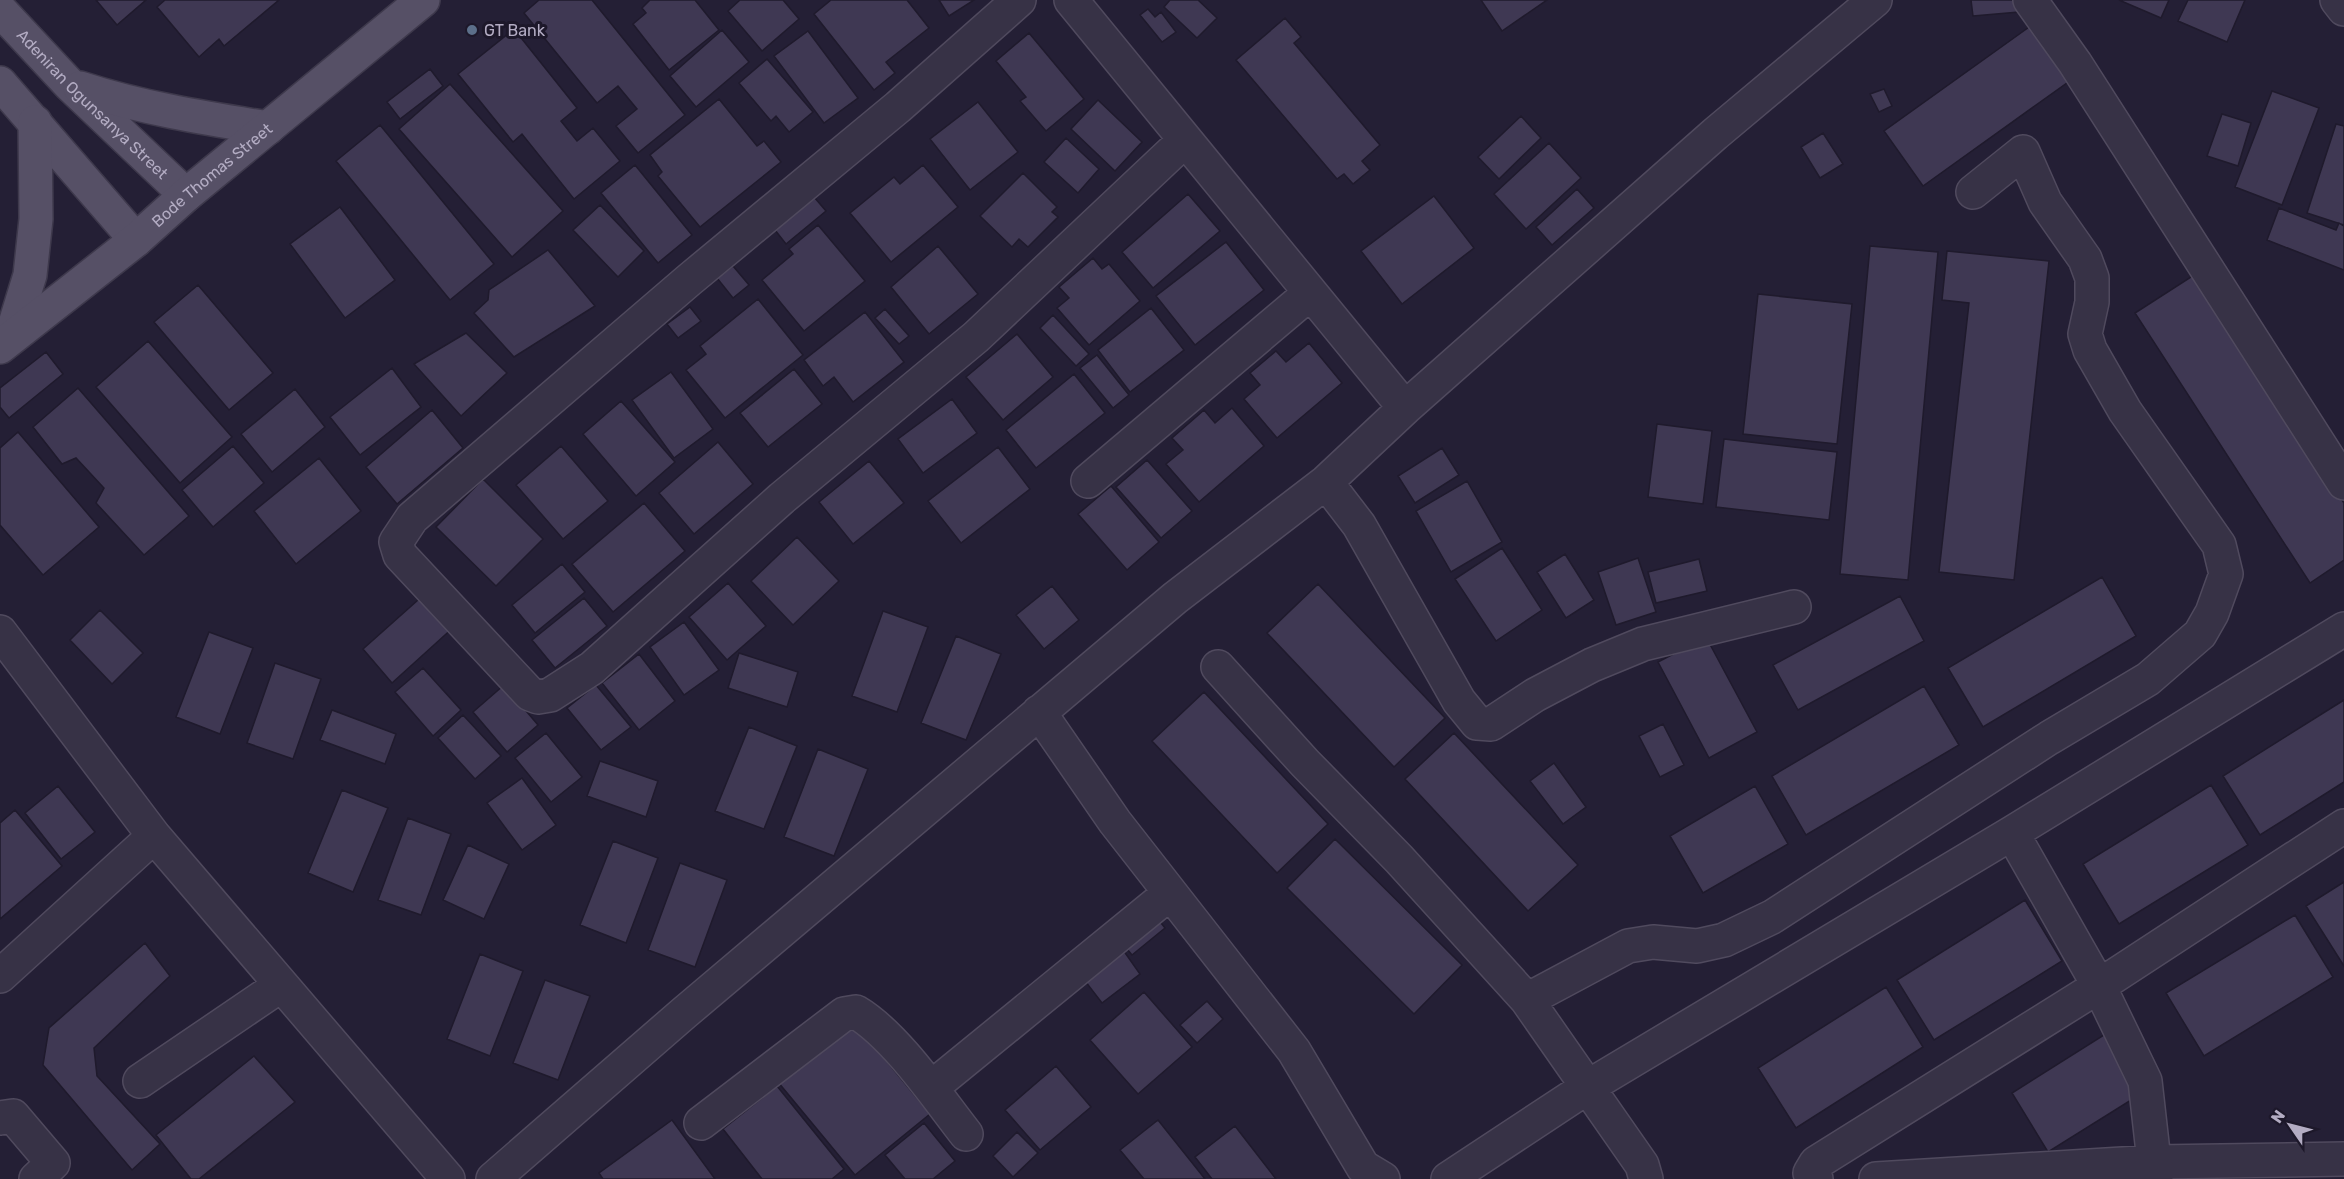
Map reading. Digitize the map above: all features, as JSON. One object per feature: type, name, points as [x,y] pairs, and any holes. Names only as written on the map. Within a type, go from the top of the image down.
[{"type":"main road","name":"Bode Thomas Street","points":[[6,342],[136,240],[186,195],[423,0]]},
{"type":"main road","name":"Adeniran Ogunsanya Street","points":[[0,10],[70,85],[186,195]]},
{"type":"main road","points":[[0,83],[136,240]]},
{"type":"main road","points":[[70,85],[121,102],[177,114],[268,128]]},
{"type":"main road","points":[[6,342],[30,275],[36,219],[35,122]]},
{"type":"street","points":[[1019,0],[898,107],[689,280],[412,518],[396,542],[400,555],[530,694],[538,697],[550,695],[592,668],[782,498],[976,337],[1185,141]]},
{"type":"street","points":[[1071,0],[1309,294],[1405,408]]},
{"type":"street","points":[[493,1179],[684,1012],[1175,598],[1326,482],[1405,408],[1715,134],[1875,0]]},
{"type":"street","points":[[2030,0],[2075,63],[2344,483]]},
{"type":"street","points":[[2337,0],[2344,9]]},
{"type":"street","points":[[1527,1000],[1628,946],[1653,942],[1697,946],[1724,940],[1773,917],[2049,738],[2148,679],[2200,634],[2212,613],[2226,574],[2219,545],[2125,411],[2090,350],[2085,334],[2092,302],[2092,278],[2085,259],[2045,202],[2022,152],[1973,192]]},
{"type":"street","points":[[1088,481],[1309,294]]},
{"type":"street","points":[[1326,482],[1359,525],[1459,701],[1477,723],[1491,724],[1535,695],[1573,675],[1643,644],[1794,607]]},
{"type":"street","points":[[1448,1179],[1586,1088],[2012,834],[2344,628]]},
{"type":"street","points":[[0,632],[154,836],[448,1179]]},
{"type":"street","points":[[1218,667],[1305,763],[1399,859],[1527,1000],[1642,1166],[1646,1179]]},
{"type":"street","points":[[1039,712],[1115,822],[1294,1051],[1363,1167],[1383,1179]]},
{"type":"street","points":[[1816,1179],[1810,1173],[1816,1163],[2099,986],[2344,826]]},
{"type":"street","points":[[2012,834],[2099,986],[2145,1081],[2155,1171]]},
{"type":"street","points":[[0,976],[154,836]]},
{"type":"street","points":[[931,1089],[1170,893]]},
{"type":"street","points":[[140,1081],[281,985]]},
{"type":"street","points":[[701,1123],[844,1014],[855,1012],[867,1019],[931,1089],[966,1134]]},
{"type":"street","points":[[0,1118],[13,1116],[53,1163],[36,1179]]},
{"type":"street","points":[[1876,1179],[2155,1171],[2344,1158]]},
{"type":"building","points":[[96,0],[146,0],[117,25]]},
{"type":"building","points":[[165,0],[279,0],[224,46],[219,39],[199,57],[157,7]]},
{"type":"building","points":[[539,0],[592,0],[685,115],[638,153],[616,126],[637,109],[618,86],[597,103],[524,13]]},
{"type":"building","points":[[650,0],[695,0],[719,30],[669,70],[633,24],[646,13],[642,8]]},
{"type":"building","points":[[740,0],[783,0],[799,19],[762,51],[728,11]]},
{"type":"building","points":[[831,0],[907,0],[929,28],[886,62],[895,73],[874,90],[814,14]]},
{"type":"building","points":[[939,0],[974,0],[949,16]]},
{"type":"building","points":[[1170,0],[1198,0],[1217,18],[1197,38],[1164,7]]},
{"type":"building","points":[[1481,0],[1547,0],[1502,31]]},
{"type":"building","points":[[1971,0],[2018,0],[2019,12],[1973,16]]},
{"type":"building","points":[[2119,0],[2169,0],[2161,18]]},
{"type":"building","points":[[2188,0],[2245,0],[2227,42],[2178,21]]},
{"type":"building","points":[[1148,9],[1155,17],[1161,12],[1176,32],[1162,42],[1140,15]]},
{"type":"building","points":[[1285,18],[1301,37],[1294,43],[1380,145],[1362,161],[1370,170],[1353,184],[1344,174],[1337,179],[1236,60]]},
{"type":"building","points":[[2032,25],[2071,80],[1923,186],[1884,131]]},
{"type":"building","points":[[514,29],[577,108],[561,121],[577,141],[593,128],[620,161],[574,199],[522,134],[513,142],[458,74]]},
{"type":"building","points":[[722,30],[749,62],[696,107],[670,76]]},
{"type":"building","points":[[808,31],[858,98],[824,123],[774,56]]},
{"type":"building","points":[[1029,33],[1084,99],[1046,131],[1020,101],[1026,97],[996,61]]},
{"type":"building","points":[[767,59],[813,112],[789,132],[776,116],[771,121],[739,83]]},
{"type":"building","points":[[430,69],[443,86],[400,119],[387,102]]},
{"type":"building","points":[[450,84],[563,211],[512,257],[399,129]]},
{"type":"building","points":[[1884,89],[1892,106],[1879,112],[1870,94]]},
{"type":"building","points":[[2272,91],[2319,108],[2282,205],[2235,187]]},
{"type":"building","points":[[719,99],[757,146],[764,141],[781,162],[700,227],[658,176],[662,172],[650,155]]},
{"type":"building","points":[[1098,100],[1142,142],[1115,171],[1071,129]]},
{"type":"building","points":[[978,102],[1018,152],[970,190],[930,139]]},
{"type":"building","points":[[2222,114],[2251,123],[2238,166],[2207,156]]},
{"type":"building","points":[[1521,116],[1541,138],[1499,179],[1478,157]]},
{"type":"building","points":[[2336,124],[2344,126],[2344,225],[2307,213]]},
{"type":"building","points":[[380,125],[494,264],[450,300],[336,161]]},
{"type":"building","points":[[1823,133],[1843,164],[1820,178],[1801,147]]},
{"type":"building","points":[[1066,138],[1099,169],[1078,193],[1044,162]]},
{"type":"building","points":[[1549,143],[1581,178],[1526,229],[1494,194]]},
{"type":"building","points":[[635,165],[692,235],[658,263],[601,193]]},
{"type":"building","points":[[923,165],[958,207],[891,262],[850,213],[894,177],[900,184]]},
{"type":"building","points":[[1023,173],[1057,207],[1052,212],[1058,217],[1028,247],[1019,239],[1012,247],[980,216]]},
{"type":"building","points":[[1577,189],[1594,208],[1552,245],[1536,227]]},
{"type":"building","points":[[1188,194],[1220,231],[1153,288],[1122,252]]},
{"type":"building","points":[[1434,196],[1474,248],[1402,304],[1361,251]]},
{"type":"building","points":[[814,197],[826,211],[786,244],[775,230]]},
{"type":"building","points":[[600,205],[644,251],[618,277],[573,230]]},
{"type":"building","points":[[340,207],[395,280],[345,318],[290,244]]},
{"type":"building","points":[[2279,208],[2336,230],[2339,223],[2344,226],[2344,270],[2267,240]]},
{"type":"building","points":[[818,225],[865,281],[804,331],[762,280],[793,254],[789,249]]},
{"type":"building","points":[[1226,242],[1264,290],[1195,345],[1156,296]]},
{"type":"building","points":[[938,246],[978,294],[929,334],[891,287]]},
{"type":"building","points":[[1870,246],[1938,252],[1908,580],[1840,574]]},
{"type":"building","points":[[548,250],[595,306],[514,357],[474,313],[488,300],[489,290]]},
{"type":"building","points":[[1947,251],[2049,261],[2014,580],[1939,572],[1969,303],[1942,300]]},
{"type":"building","points":[[1093,258],[1102,269],[1109,264],[1140,301],[1089,345],[1057,308],[1069,298],[1059,287]]},
{"type":"building","points":[[733,266],[749,285],[733,298],[717,278]]},
{"type":"building","points":[[2194,275],[2344,503],[2344,560],[2310,583],[2135,313]]},
{"type":"building","points":[[198,285],[273,373],[229,410],[154,322]]},
{"type":"building","points":[[1758,294],[1852,304],[1837,444],[1743,434]]},
{"type":"building","points":[[758,299],[803,355],[725,418],[686,370],[706,354],[700,346]]},
{"type":"building","points":[[690,307],[701,321],[678,338],[667,324]]},
{"type":"building","points":[[1151,308],[1184,350],[1130,392],[1098,350]]},
{"type":"building","points":[[885,309],[909,336],[899,344],[875,318]]},
{"type":"building","points":[[865,312],[904,362],[853,402],[834,377],[823,386],[804,360]]},
{"type":"building","points":[[1053,315],[1089,354],[1076,366],[1040,328]]},
{"type":"building","points":[[466,333],[507,373],[461,416],[414,364]]},
{"type":"building","points":[[1017,334],[1053,377],[1003,420],[966,377]]},
{"type":"building","points":[[148,341],[232,437],[180,483],[96,387]]},
{"type":"building","points":[[1309,343],[1342,383],[1277,438],[1244,399],[1260,385],[1250,373],[1276,351],[1286,362]]},
{"type":"building","points":[[46,352],[63,374],[9,418],[0,407],[0,388]]},
{"type":"building","points":[[1097,355],[1129,395],[1113,408],[1080,368]]},
{"type":"building","points":[[392,368],[421,407],[360,455],[330,417]]},
{"type":"building","points":[[794,369],[822,404],[768,447],[740,413]]},
{"type":"building","points":[[671,372],[713,429],[674,458],[632,400]]},
{"type":"building","points":[[1074,374],[1105,413],[1036,468],[1006,430]]},
{"type":"building","points":[[78,388],[189,516],[144,555],[96,503],[104,488],[76,458],[62,464],[33,427]]},
{"type":"building","points":[[295,389],[325,427],[272,472],[241,434]]},
{"type":"building","points":[[952,399],[977,433],[923,473],[898,439]]},
{"type":"building","points":[[621,401],[675,462],[636,496],[583,434]]},
{"type":"building","points":[[1232,408],[1264,446],[1199,502],[1166,464],[1183,450],[1172,438],[1204,410],[1215,423]]},
{"type":"building","points":[[432,410],[463,448],[397,504],[366,467]]},
{"type":"building","points":[[1657,424],[1712,431],[1703,504],[1648,497]]},
{"type":"building","points":[[18,432],[99,527],[43,575],[0,525],[0,448]]},
{"type":"building","points":[[1724,439],[1837,452],[1829,520],[1716,507]]},
{"type":"building","points":[[718,442],[753,484],[694,534],[659,493]]},
{"type":"building","points":[[233,446],[264,483],[213,527],[182,490]]},
{"type":"building","points":[[561,446],[608,501],[563,539],[516,485]]},
{"type":"building","points":[[998,447],[1030,489],[961,543],[928,501]]},
{"type":"building","points":[[1442,448],[1459,475],[1415,503],[1398,476]]},
{"type":"building","points":[[319,458],[361,511],[296,564],[254,511]]},
{"type":"building","points":[[1147,460],[1192,511],[1161,538],[1116,487]]},
{"type":"building","points":[[869,461],[904,503],[853,544],[819,502]]},
{"type":"building","points":[[483,479],[543,539],[496,586],[436,527]]},
{"type":"building","points":[[1467,481],[1502,542],[1451,572],[1416,511]]},
{"type":"building","points":[[1111,486],[1159,542],[1127,570],[1078,514]]},
{"type":"building","points":[[644,503],[685,551],[613,612],[572,564]]},
{"type":"building","points":[[797,537],[839,581],[793,625],[751,581]]},
{"type":"building","points":[[1502,548],[1542,610],[1496,641],[1455,579]]},
{"type":"building","points":[[1565,554],[1594,600],[1566,618],[1537,572]]},
{"type":"building","points":[[1638,558],[1656,612],[1616,625],[1598,572]]},
{"type":"building","points":[[1699,559],[1707,591],[1656,603],[1648,572]]},
{"type":"building","points":[[562,564],[585,592],[535,633],[512,605]]},
{"type":"building","points":[[2102,577],[2136,636],[1983,727],[1948,668]]},
{"type":"building","points":[[728,583],[766,626],[727,660],[689,617]]},
{"type":"building","points":[[1318,584],[1445,718],[1394,767],[1267,633]]},
{"type":"building","points":[[1052,586],[1079,620],[1044,649],[1016,615]]},
{"type":"building","points":[[427,592],[456,625],[392,683],[363,649]]},
{"type":"building","points":[[1900,596],[1924,641],[1798,710],[1773,665]]},
{"type":"building","points":[[584,598],[607,626],[555,668],[532,640]]},
{"type":"building","points":[[100,610],[143,653],[112,684],[70,640]]},
{"type":"building","points":[[883,611],[928,627],[897,712],[852,696]]},
{"type":"building","points":[[684,622],[719,670],[684,695],[650,647]]},
{"type":"building","points":[[209,632],[253,648],[220,734],[176,717]]},
{"type":"building","points":[[956,636],[1001,654],[966,740],[921,723]]},
{"type":"building","points":[[1706,637],[1757,732],[1709,758],[1658,662]]},
{"type":"building","points":[[739,653],[798,672],[787,707],[728,688]]},
{"type":"building","points":[[639,654],[675,701],[639,730],[602,683]]},
{"type":"building","points":[[275,663],[321,679],[293,759],[247,743]]},
{"type":"building","points":[[423,668],[461,710],[433,736],[395,692]]},
{"type":"building","points":[[504,685],[538,725],[507,752],[473,712]]},
{"type":"building","points":[[596,685],[631,727],[601,750],[567,708]]},
{"type":"building","points":[[1924,686],[1959,745],[1806,835],[1772,776]]},
{"type":"building","points":[[1204,692],[1328,824],[1277,873],[1152,741]]},
{"type":"building","points":[[2344,700],[2344,782],[2260,835],[2223,776]]},
{"type":"building","points":[[332,710],[396,734],[385,764],[320,740]]},
{"type":"building","points":[[463,715],[501,756],[475,779],[438,738]]},
{"type":"building","points":[[1663,724],[1684,765],[1660,777],[1639,736]]},
{"type":"building","points":[[749,727],[797,746],[764,829],[715,811]]},
{"type":"building","points":[[546,733],[582,777],[551,802],[515,758]]},
{"type":"building","points":[[1454,733],[1578,865],[1528,911],[1405,779]]},
{"type":"building","points":[[818,749],[868,769],[834,856],[784,837]]},
{"type":"building","points":[[600,761],[658,781],[646,817],[587,796]]},
{"type":"building","points":[[1554,763],[1586,807],[1563,824],[1530,781]]},
{"type":"building","points":[[522,778],[556,825],[522,850],[487,803]]},
{"type":"building","points":[[2211,785],[2248,845],[2119,924],[2083,864]]},
{"type":"building","points":[[58,786],[95,832],[61,859],[25,813]]},
{"type":"building","points":[[1755,786],[1788,844],[1703,893],[1670,836]]},
{"type":"building","points":[[342,790],[388,808],[353,892],[308,873]]},
{"type":"building","points":[[15,810],[62,866],[0,919],[0,823]]},
{"type":"building","points":[[408,818],[451,834],[421,915],[378,900]]},
{"type":"building","points":[[1335,839],[1462,965],[1414,1014],[1287,888]]},
{"type":"building","points":[[613,841],[658,858],[626,943],[580,925]]},
{"type":"building","points":[[468,845],[509,864],[484,919],[443,900]]},
{"type":"building","points":[[680,863],[727,880],[695,967],[648,950]]},
{"type":"building","points":[[2344,882],[2344,966],[2306,906]]},
{"type":"building","points":[[1142,899],[1165,928],[1132,955],[1108,926]]},
{"type":"building","points":[[2025,900],[2062,961],[1934,1040],[1897,980]]},
{"type":"building","points":[[2295,915],[2333,977],[2204,1056],[2166,993]]},
{"type":"building","points":[[145,943],[170,976],[94,1048],[97,1076],[160,1144],[132,1170],[43,1065],[49,1028]]},
{"type":"building","points":[[1121,947],[1140,974],[1102,1003],[1082,977]]},
{"type":"building","points":[[480,954],[523,971],[490,1056],[447,1039]]},
{"type":"building","points":[[545,980],[590,996],[558,1080],[513,1063]]},
{"type":"building","points":[[1886,987],[1923,1047],[1796,1128],[1758,1068]]},
{"type":"building","points":[[1144,992],[1192,1047],[1138,1094],[1090,1040]]},
{"type":"building","points":[[1207,1001],[1223,1019],[1197,1043],[1180,1025]]},
{"type":"building","points":[[853,1020],[930,1114],[855,1175],[778,1082]]},
{"type":"building","points":[[2107,1033],[2144,1092],[2048,1152],[2012,1093]]},
{"type":"building","points":[[254,1056],[295,1102],[199,1179],[191,1179],[156,1135]]},
{"type":"building","points":[[1056,1066],[1091,1107],[1040,1150],[1005,1110]]},
{"type":"building","points":[[777,1086],[844,1169],[832,1179],[762,1179],[723,1129]]},
{"type":"building","points":[[672,1120],[715,1179],[603,1179],[599,1173]]},
{"type":"building","points":[[1158,1120],[1205,1179],[1144,1179],[1120,1150]]},
{"type":"building","points":[[924,1123],[955,1161],[933,1179],[905,1179],[885,1155]]},
{"type":"building","points":[[1235,1126],[1276,1179],[1212,1179],[1195,1157]]},
{"type":"building","points":[[1017,1132],[1038,1153],[1013,1177],[993,1156]]},
{"type":"place","name":"GT Bank","points":[[472,30]]}]
